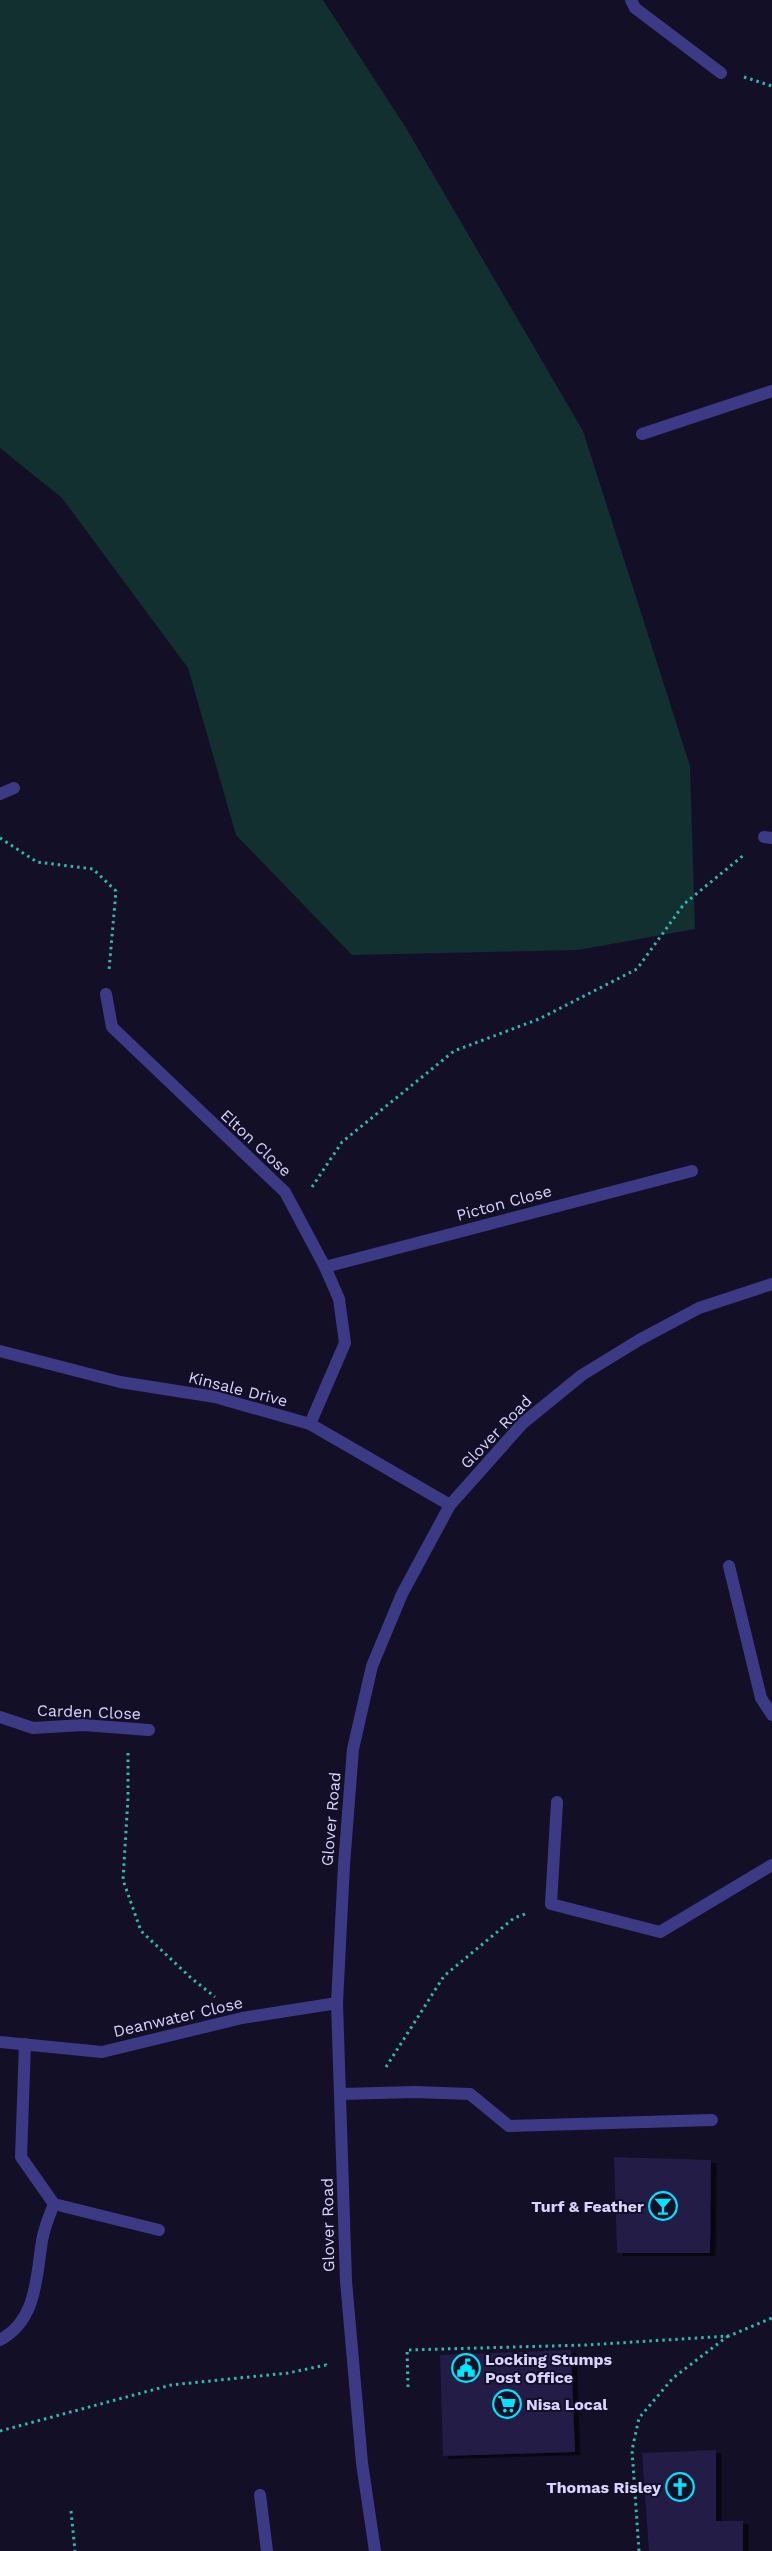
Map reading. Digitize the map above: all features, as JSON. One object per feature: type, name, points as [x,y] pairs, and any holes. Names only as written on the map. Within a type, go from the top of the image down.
[{"type":"street","points":[[631,0],[635,8],[721,73]]},
{"type":"street","points":[[642,434],[772,391]]},
{"type":"street","points":[[0,794],[14,788]]},
{"type":"street","name":"Elton Close","points":[[106,994],[112,1027],[198,1112],[259,1166],[285,1192],[325,1267],[340,1299],[345,1343],[310,1424]]},
{"type":"street","name":"Picton Close","points":[[325,1267],[692,1171]]},
{"type":"street","name":"Glover Road","points":[[375,2551],[362,2463],[346,2281],[337,2002],[344,1865],[353,1748],[372,1666],[402,1594],[450,1505],[523,1423],[582,1375],[639,1340],[699,1308],[772,1284]]},
{"type":"street","name":"Kinsale Drive","points":[[0,1351],[120,1382],[216,1396],[310,1424],[450,1505]]},
{"type":"street","points":[[729,1566],[762,1698],[772,1715]]},
{"type":"street","name":"Carden Close","points":[[0,1717],[32,1728],[83,1726],[149,1730]]},
{"type":"street","points":[[557,1802],[551,1904],[660,1932],[772,1864]]},
{"type":"street","name":"Deanwater Close","points":[[0,2042],[102,2052],[242,2018],[337,2002]]},
{"type":"street","points":[[26,2044],[21,2157],[54,2204],[159,2230]]},
{"type":"street","points":[[341,2094],[415,2092],[470,2094],[509,2126],[712,2120]]},
{"type":"street","points":[[0,2340],[19,2326],[28,2311],[35,2293],[42,2239],[54,2204]]},
{"type":"street","points":[[260,2495],[266,2551]]},
{"type":"path","points":[[0,838],[37,862],[93,869],[116,891],[106,994]]},
{"type":"path","points":[[295,1212],[342,1142],[454,1051],[539,1019],[637,969],[684,904],[768,838]]},
{"type":"path","points":[[128,1729],[128,1798],[123,1880],[140,1931],[190,1977],[242,2018]]},
{"type":"path","points":[[386,2067],[444,1976],[514,1918],[551,1904]]},
{"type":"path","points":[[639,2551],[632,2450],[639,2418],[673,2378],[729,2336],[772,2318]]},
{"type":"path","points":[[408,2387],[407,2350],[586,2345],[729,2336]]},
{"type":"path","points":[[0,2431],[171,2385],[288,2372],[326,2365]]},
{"type":"path","points":[[71,2511],[75,2551]]},
{"type":"green space","points":[[0,0],[323,0],[406,128],[583,431],[690,766],[695,929],[578,950],[352,955],[236,835],[188,668],[62,498],[0,448]]},
{"type":"building","name":"Turf & Feather","points":[[614,2157],[711,2160],[710,2253],[617,2253]]},
{"type":"building","name":"Nisa Local","points":[[571,2350],[575,2452],[443,2456],[440,2355]]},
{"type":"building","name":"Thomas Risley","points":[[716,2450],[716,2521],[743,2521],[743,2551],[649,2551],[642,2453]]},
{"type":"place","name":"Turf & Feather","points":[[663,2206]]},
{"type":"place","name":"Locking Stumps Post Office","points":[[466,2368]]},
{"type":"place","name":"Nisa Local","points":[[507,2404]]},
{"type":"place","name":"Thomas Risley","points":[[680,2487]]}]
